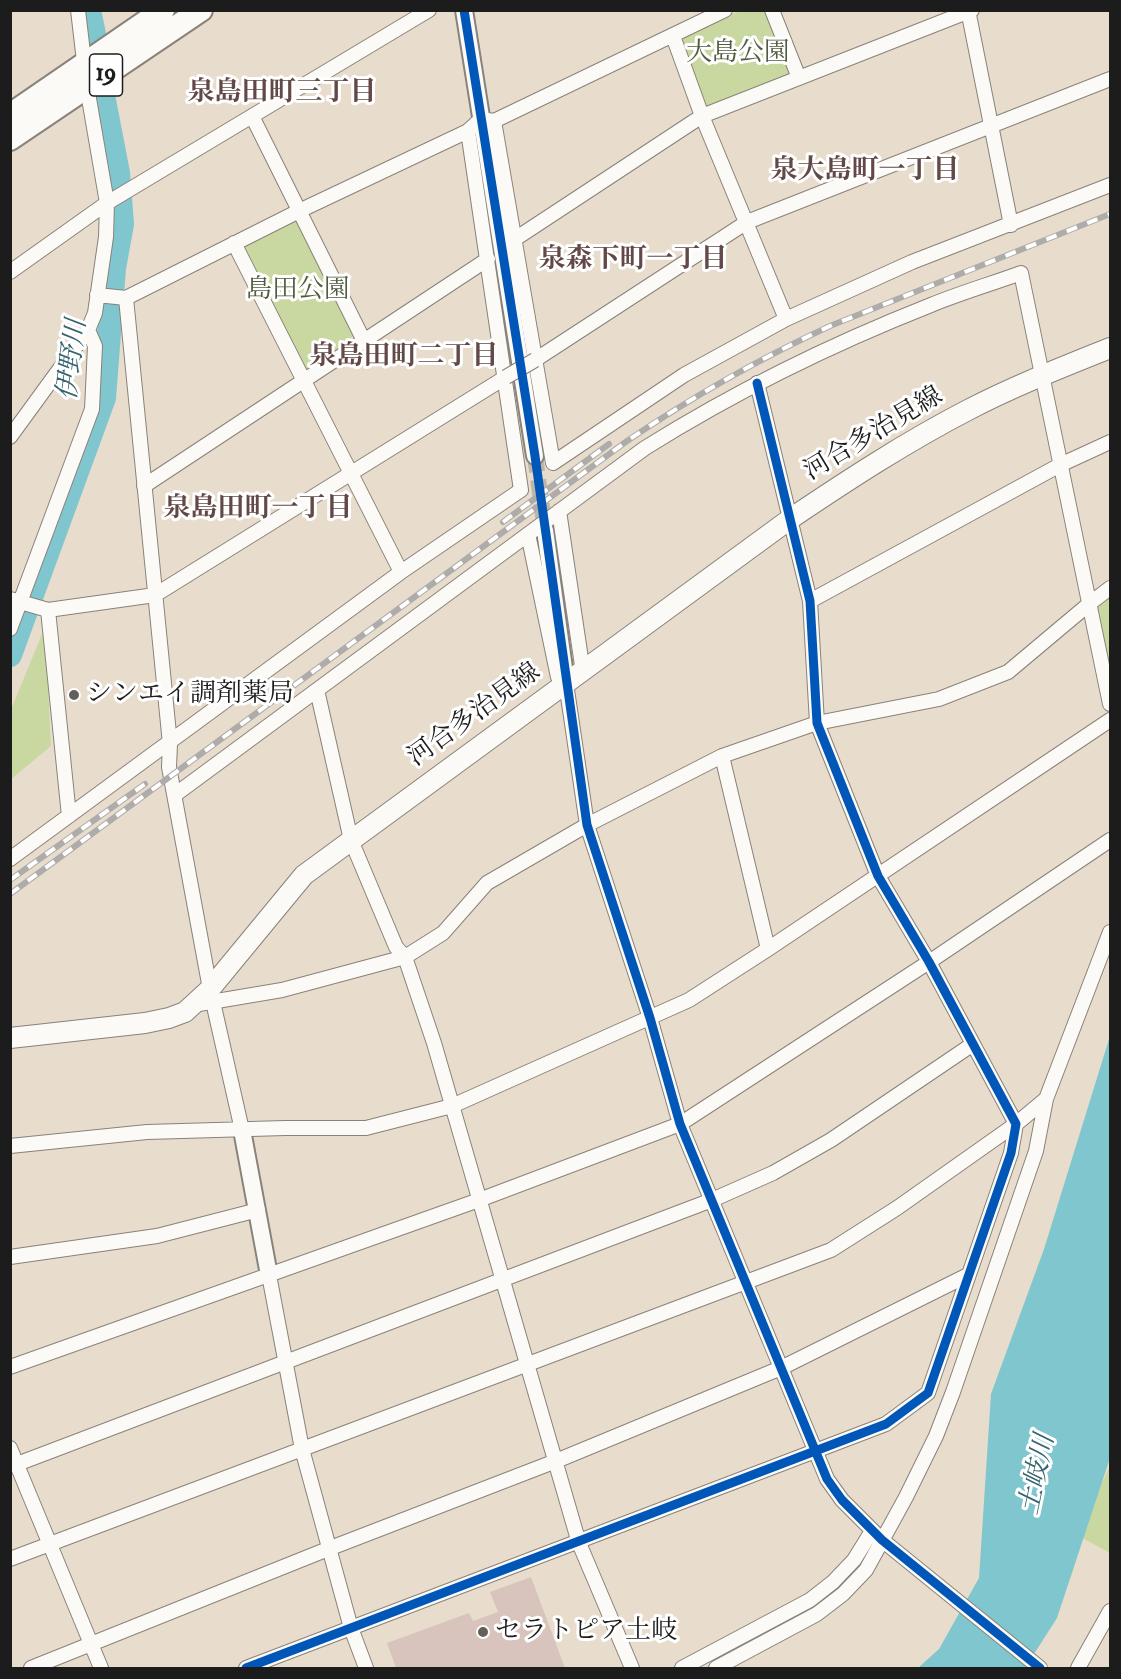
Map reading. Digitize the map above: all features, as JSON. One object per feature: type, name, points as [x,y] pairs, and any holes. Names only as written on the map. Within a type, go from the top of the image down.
[{"type":"highway","name":"19","points":[[10,115],[163,10]]},
{"type":"highway","name":"19","points":[[10,140],[201,10]]},
{"type":"main road","name":"河合多治見線","points":[[10,1038],[145,1023],[185,1012],[193,1005],[212,996],[287,893],[304,875],[790,519],[862,470],[970,409],[1043,375],[1110,348]]},
{"type":"street","points":[[10,436],[88,330],[95,313],[98,295],[106,237],[107,203],[87,87],[78,10]]},
{"type":"street","points":[[10,272],[107,203],[429,10]]},
{"type":"street","points":[[464,10],[515,239],[553,463],[684,375],[786,319],[912,262],[1110,185]]},
{"type":"street","points":[[98,295],[126,298],[488,120],[725,10]]},
{"type":"street","points":[[772,10],[799,78]]},
{"type":"street","points":[[515,239],[702,116],[970,11],[1011,225]]},
{"type":"street","points":[[673,36],[702,116],[786,319]]},
{"type":"street","points":[[16,601],[48,610],[155,596],[535,360],[747,222],[1110,79]]},
{"type":"street","points":[[252,116],[364,341]]},
{"type":"street","points":[[488,120],[535,456]]},
{"type":"street","points":[[10,859],[402,572],[521,490],[468,131]]},
{"type":"street","points":[[234,243],[402,572]]},
{"type":"street","points":[[144,486],[488,259]]},
{"type":"street","points":[[176,794],[645,448],[701,413],[757,383],[931,305],[1021,273],[1110,704]]},
{"type":"street","points":[[126,298],[170,744],[169,767],[176,794],[212,996],[258,1210],[302,1449],[351,1628],[366,1668]]},
{"type":"street","points":[[10,629],[16,601],[92,409],[95,346],[88,330]]},
{"type":"street","points":[[246,1668],[579,1543],[886,1424],[928,1393],[1011,1153],[1016,1124],[929,962],[878,876],[817,723],[810,601],[757,383]]},
{"type":"street","points":[[810,601],[1060,465],[1110,442]]},
{"type":"street","points":[[559,511],[583,672]]},
{"type":"street","points":[[545,530],[563,686]]},
{"type":"street","points":[[528,534],[563,686],[587,825],[650,1018],[680,1124],[827,1479],[842,1500],[882,1540],[1040,1668]]},
{"type":"street","points":[[212,996],[282,990],[405,957],[443,933],[488,883],[587,825],[722,756],[817,723],[939,699],[1008,672],[1110,588]]},
{"type":"street","points":[[48,610],[69,816]]},
{"type":"street","points":[[317,690],[351,840],[396,947],[405,957],[434,1043],[579,1543],[632,1668]]},
{"type":"street","points":[[10,1146],[147,1132],[366,1128],[452,1106],[689,1000],[1110,720]]},
{"type":"street","points":[[722,756],[768,949]]},
{"type":"street","points":[[10,1367],[479,1200],[680,1124],[929,962],[1110,840]]},
{"type":"street","points":[[716,1668],[817,1614],[843,1594],[866,1569],[882,1540],[936,1436],[1036,1151],[1046,1099],[1110,932]]},
{"type":"street","points":[[16,1464],[712,1200],[773,1173],[831,1140],[973,1044]]},
{"type":"street","points":[[10,1559],[831,1250],[897,1208],[1016,1124],[1046,1099]]},
{"type":"street","points":[[10,1257],[157,1236],[258,1210]]},
{"type":"street","points":[[31,1668],[556,1461],[781,1368],[968,1275]]},
{"type":"street","points":[[10,1448],[101,1668]]},
{"type":"street","points":[[682,1668],[810,1600],[833,1582],[854,1560],[882,1540]]},
{"type":"street","points":[[1078,1668],[1110,1611]]},
{"type":"green space","name":"大島公園","points":[[739,11],[767,11],[790,70],[788,76],[712,107],[706,105],[681,38]]},
{"type":"green space","name":"島田公園","points":[[293,220],[297,221],[354,333],[351,340],[307,370],[302,367],[243,250],[244,246]]},
{"type":"green space","points":[[1110,596],[1110,677],[1095,613],[1099,605]]},
{"type":"green space","points":[[45,627],[51,746],[11,779],[10,712]]},
{"type":"green space","points":[[1110,1466],[1110,1553],[1077,1535]]},
{"type":"water","name":"土岐川","points":[[1110,1036],[1110,1458],[1057,1618],[1025,1668],[918,1668],[939,1649],[979,1578],[991,1394],[1044,1249]]},
{"type":"building","name":"セラトピア土岐","points":[[531,1577],[565,1668],[396,1668],[387,1643],[469,1613],[473,1621],[498,1612],[490,1592]]},
{"type":"waterway","name":"伊野川","points":[[89,10],[95,39]]},
{"type":"waterway","name":"伊野川","points":[[10,655],[104,398],[114,268],[122,224],[118,173],[103,95]]},
{"type":"tunnel","points":[[535,456],[545,530]]},
{"type":"railway","points":[[10,894],[627,441],[676,409],[726,379],[830,326],[1110,214]]},
{"type":"railway","points":[[503,522],[609,444]]},
{"type":"railway","points":[[10,880],[145,784]]},
{"type":"cycle path","points":[[464,10],[535,456],[587,825],[650,1018],[680,1124],[827,1479],[842,1500],[882,1540],[1040,1668]]},
{"type":"cycle path","points":[[246,1668],[886,1424],[928,1393],[1011,1153],[1016,1124],[929,962],[878,876],[817,723],[810,601],[757,383]]},
{"type":"place","name":"シンエイ調剤薬局","points":[[74,695]]},
{"type":"place","name":"セラトピア土岐","points":[[483,1632]]},
{"type":"district","name":"泉島田町三丁目","points":[[282,94]]},
{"type":"district","name":"泉大島町一丁目","points":[[865,172]]},
{"type":"district","name":"泉森下町一丁目","points":[[633,261]]},
{"type":"district","name":"泉島田町二丁目","points":[[404,358]]},
{"type":"district","name":"泉島田町一丁目","points":[[258,510]]}]
